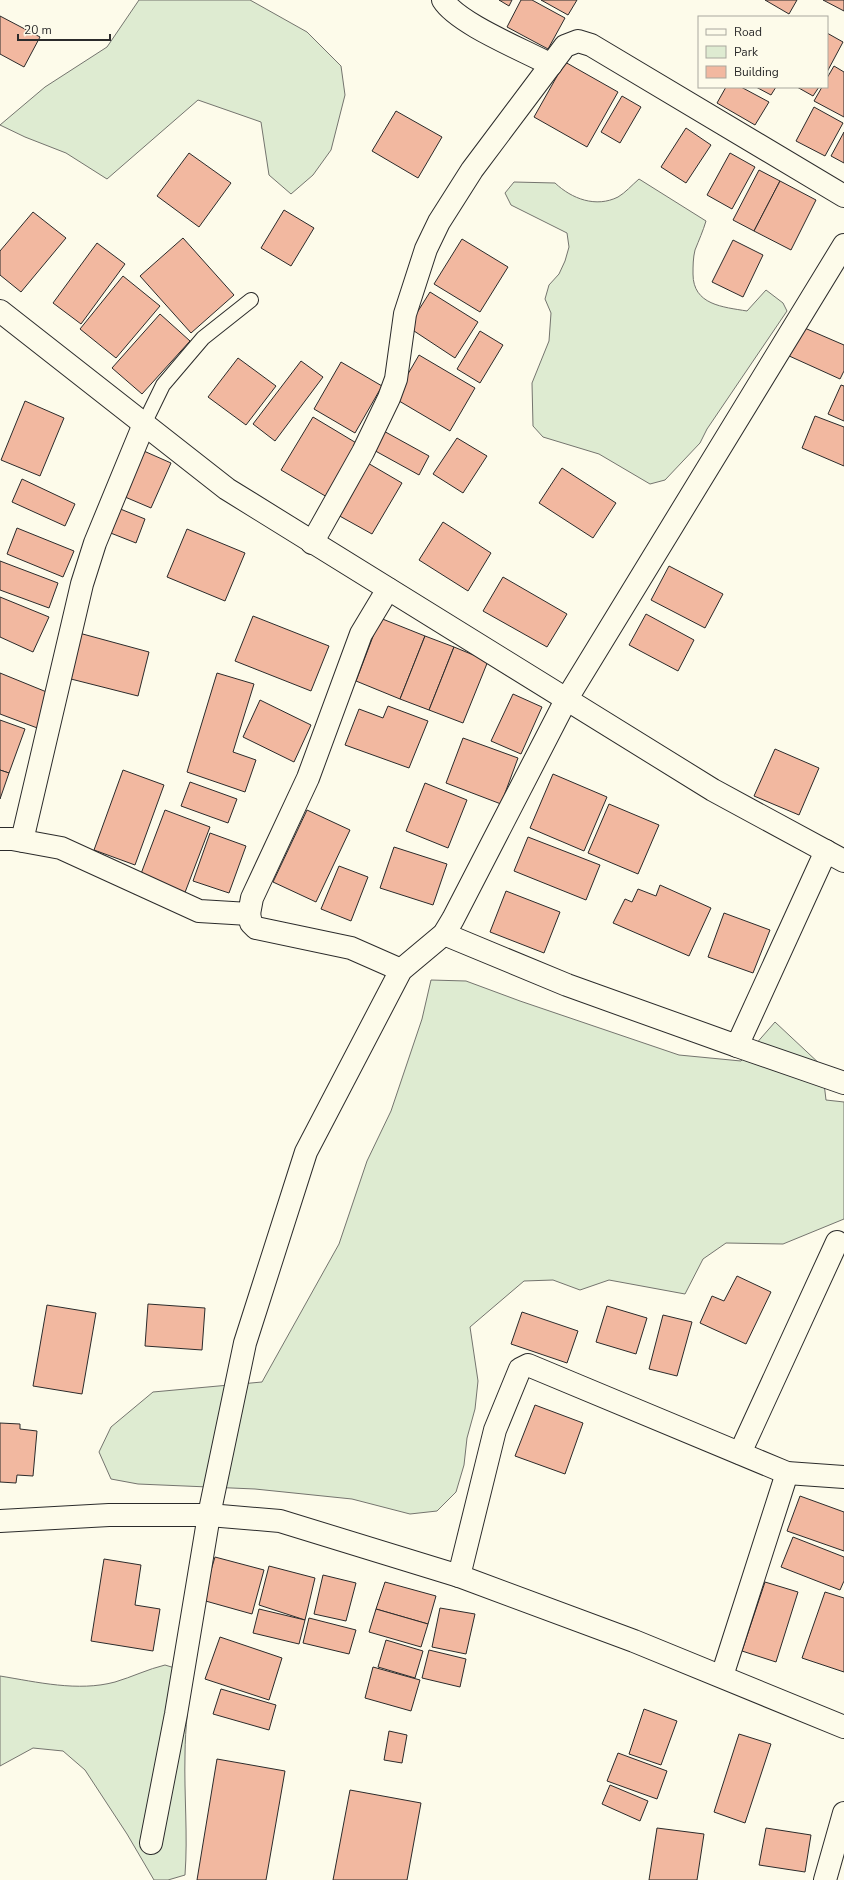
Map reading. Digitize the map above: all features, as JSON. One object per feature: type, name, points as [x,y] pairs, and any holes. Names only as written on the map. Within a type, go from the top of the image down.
[{"type":"street","points":[[443,0],[449,9],[482,30],[551,65]]},
{"type":"street","points":[[312,542],[363,452],[389,398],[396,378],[405,314],[426,249],[472,170],[565,46],[578,41],[591,45],[844,196]]},
{"type":"street","points":[[151,1843],[176,1714],[209,1515],[245,1343],[306,1152],[401,970],[444,934],[453,920],[566,700],[844,246]]},
{"type":"street","points":[[1,314],[227,489],[713,790],[835,856],[737,1046]]},
{"type":"street","points":[[24,841],[26,825],[82,584],[95,543],[144,424]]},
{"type":"street","points":[[388,589],[361,634],[308,778],[252,898],[249,914],[251,922],[256,928],[351,948],[401,970]]},
{"type":"street","points":[[0,839],[24,841],[62,848],[199,911],[249,914]]},
{"type":"street","points":[[444,934],[567,985],[844,1083]]},
{"type":"street","points":[[740,1453],[837,1242]]},
{"type":"street","points":[[459,1576],[495,1430],[520,1369],[528,1365],[788,1473],[844,1477]]},
{"type":"street","points":[[722,1676],[788,1473]]},
{"type":"street","points":[[0,1521],[109,1515],[209,1515],[280,1520],[459,1576],[722,1676],[844,1727]]},
{"type":"street","points":[[826,1880],[844,1813]]},
{"type":"lane","points":[[144,424],[163,385],[203,338],[251,300]]},
{"type":"green space","points":[[139,0],[250,0],[307,32],[341,66],[345,95],[331,150],[313,175],[291,194],[269,175],[261,122],[198,100],[107,179],[66,153],[25,137],[0,125],[45,87],[107,47]]},
{"type":"green space","points":[[639,179],[706,221],[695,250],[693,265],[694,284],[698,292],[704,298],[719,306],[747,311],[766,290],[783,303],[787,311],[707,429],[700,443],[665,480],[650,484],[599,454],[543,437],[533,426],[532,383],[549,341],[551,313],[545,299],[549,285],[559,274],[565,261],[569,247],[567,233],[511,205],[505,193],[514,182],[555,183],[562,189],[577,197],[593,202],[601,202],[618,197]]},
{"type":"green space","points":[[431,980],[466,981],[679,1055],[741,1061],[775,1022],[822,1066],[826,1100],[844,1102],[844,1219],[783,1244],[726,1243],[703,1259],[685,1294],[609,1280],[580,1290],[553,1280],[524,1281],[470,1327],[478,1381],[475,1409],[467,1438],[464,1465],[456,1492],[437,1511],[410,1514],[352,1499],[255,1489],[138,1484],[111,1479],[99,1452],[111,1427],[153,1392],[262,1382],[339,1244],[367,1161],[391,1111],[422,1019]]},
{"type":"green space","points":[[165,1665],[191,1673],[185,1745],[186,1860],[185,1875],[168,1880],[154,1880],[127,1834],[85,1770],[63,1751],[33,1748],[0,1766],[0,1676],[58,1685],[87,1686],[115,1682]]},
{"type":"building","points":[[499,0],[512,0],[509,6]]},
{"type":"building","points":[[521,0],[532,0],[565,18],[548,49],[507,27]]},
{"type":"building","points":[[541,0],[577,0],[568,15]]},
{"type":"building","points":[[765,0],[797,0],[789,14]]},
{"type":"building","points":[[823,0],[844,0],[844,11]]},
{"type":"building","points":[[0,16],[40,37],[24,67],[0,54]]},
{"type":"building","points":[[828,34],[843,42],[828,70]]},
{"type":"building","points":[[565,62],[618,92],[587,147],[534,117]]},
{"type":"building","points":[[834,66],[844,72],[844,117],[814,101],[821,88],[828,88],[828,76]]},
{"type":"building","points":[[725,88],[743,88],[769,102],[755,125],[717,103]]},
{"type":"building","points":[[758,88],[775,88],[771,95]]},
{"type":"building","points":[[799,88],[818,88],[813,96]]},
{"type":"building","points":[[622,96],[641,107],[620,143],[601,132]]},
{"type":"building","points":[[814,107],[843,123],[825,156],[796,141]]},
{"type":"building","points":[[396,111],[442,137],[418,178],[372,151]]},
{"type":"building","points":[[686,128],[711,145],[686,183],[661,167]]},
{"type":"building","points":[[844,132],[844,163],[831,156]]},
{"type":"building","points":[[189,153],[231,183],[199,227],[157,196]]},
{"type":"building","points":[[730,153],[755,167],[732,209],[707,195]]},
{"type":"building","points":[[759,170],[780,181],[754,231],[733,220]]},
{"type":"building","points":[[780,181],[816,200],[791,250],[754,231]]},
{"type":"building","points":[[284,210],[314,228],[291,266],[261,248]]},
{"type":"building","points":[[33,212],[66,238],[21,292],[0,275],[0,251]]},
{"type":"building","points":[[183,238],[234,295],[191,333],[140,276]]},
{"type":"building","points":[[462,239],[508,267],[480,312],[434,284]]},
{"type":"building","points":[[733,240],[763,255],[743,297],[712,282]]},
{"type":"building","points":[[97,243],[125,264],[81,324],[53,303]]},
{"type":"building","points":[[123,276],[160,306],[116,358],[80,329]]},
{"type":"building","points":[[430,292],[478,322],[455,358],[408,327]]},
{"type":"building","points":[[160,314],[190,341],[142,394],[112,368]]},
{"type":"building","points":[[800,326],[844,345],[844,371],[840,379],[787,355]]},
{"type":"building","points":[[480,331],[503,345],[480,383],[457,369]]},
{"type":"building","points":[[419,355],[475,388],[450,431],[394,398]]},
{"type":"building","points":[[238,358],[276,386],[246,425],[208,397]]},
{"type":"building","points":[[301,361],[323,377],[275,441],[253,424]]},
{"type":"building","points":[[341,362],[382,386],[355,433],[314,409]]},
{"type":"building","points":[[841,385],[844,386],[844,421],[828,414]]},
{"type":"building","points":[[25,401],[64,418],[40,476],[1,460]]},
{"type":"building","points":[[815,416],[844,427],[844,466],[802,448]]},
{"type":"building","points":[[313,417],[358,444],[327,497],[281,470]]},
{"type":"building","points":[[380,429],[429,456],[419,475],[370,448]]},
{"type":"building","points":[[457,438],[487,456],[463,493],[433,474]]},
{"type":"building","points":[[137,448],[171,463],[151,508],[118,494]]},
{"type":"building","points":[[366,462],[402,483],[372,534],[336,514]]},
{"type":"building","points":[[562,468],[616,503],[593,538],[539,503]]},
{"type":"building","points":[[22,479],[75,504],[65,526],[12,502]]},
{"type":"building","points":[[113,506],[145,519],[136,543],[103,530]]},
{"type":"building","points":[[443,522],[491,553],[468,591],[419,560]]},
{"type":"building","points":[[17,528],[74,551],[63,577],[7,554]]},
{"type":"building","points":[[187,529],[245,553],[225,601],[167,577]]},
{"type":"building","points":[[0,561],[58,583],[49,608],[0,590]]},
{"type":"building","points":[[669,566],[723,594],[705,628],[651,600]]},
{"type":"building","points":[[503,577],[567,614],[547,647],[483,611]]},
{"type":"building","points":[[0,597],[49,617],[33,652],[0,637]]},
{"type":"building","points":[[646,614],[694,640],[678,671],[629,645]]},
{"type":"building","points":[[253,616],[329,646],[311,691],[235,661]]},
{"type":"building","points":[[380,618],[425,636],[400,699],[356,681]]},
{"type":"building","points":[[79,633],[149,652],[138,696],[67,678]]},
{"type":"building","points":[[425,636],[454,647],[429,710],[400,699]]},
{"type":"building","points":[[454,647],[488,661],[463,723],[429,710]]},
{"type":"building","points":[[0,673],[54,695],[40,729],[0,714]]},
{"type":"building","points":[[217,673],[254,684],[233,752],[256,760],[245,792],[187,772]]},
{"type":"building","points":[[513,694],[542,707],[521,754],[491,741]]},
{"type":"building","points":[[260,700],[311,725],[294,762],[243,737]]},
{"type":"building","points":[[388,706],[428,721],[409,768],[345,745],[359,709],[383,718]]},
{"type":"building","points":[[0,720],[25,729],[9,773],[0,770]]},
{"type":"building","points":[[463,738],[518,758],[501,804],[446,783]]},
{"type":"building","points":[[775,749],[819,768],[799,815],[754,796]]},
{"type":"building","points":[[0,770],[9,773],[0,799]]},
{"type":"building","points":[[123,770],[164,785],[135,865],[94,850]]},
{"type":"building","points":[[553,774],[607,797],[584,851],[530,828]]},
{"type":"building","points":[[190,782],[237,799],[228,823],[181,806]]},
{"type":"building","points":[[425,783],[467,800],[448,848],[406,831]]},
{"type":"building","points":[[609,804],[659,825],[638,874],[588,853]]},
{"type":"building","points":[[165,810],[210,827],[184,895],[139,879]]},
{"type":"building","points":[[307,810],[350,830],[316,902],[273,882]]},
{"type":"building","points":[[210,833],[246,846],[229,893],[193,881]]},
{"type":"building","points":[[528,837],[600,865],[586,900],[514,871]]},
{"type":"building","points":[[394,847],[447,864],[433,905],[380,888]]},
{"type":"building","points":[[339,866],[368,877],[351,921],[321,909]]},
{"type":"building","points":[[660,885],[711,908],[689,956],[613,923],[625,899],[632,902],[638,889],[656,896]]},
{"type":"building","points":[[506,891],[560,912],[544,953],[490,932]]},
{"type":"building","points":[[724,913],[770,930],[753,973],[708,957]]},
{"type":"building","points":[[737,1276],[771,1292],[746,1344],[700,1323],[712,1296],[724,1301]]},
{"type":"building","points":[[148,1304],[205,1308],[202,1350],[145,1346]]},
{"type":"building","points":[[47,1305],[96,1313],[82,1394],[33,1386]]},
{"type":"building","points":[[607,1306],[647,1318],[636,1354],[596,1342]]},
{"type":"building","points":[[522,1312],[578,1331],[567,1363],[511,1344]]},
{"type":"building","points":[[663,1315],[692,1322],[677,1376],[649,1369]]},
{"type":"building","points":[[535,1405],[583,1423],[565,1474],[515,1456]]},
{"type":"building","points":[[0,1423],[20,1424],[20,1429],[37,1431],[33,1476],[17,1475],[16,1483],[0,1482]]},
{"type":"building","points":[[800,1496],[844,1512],[844,1551],[787,1531]]},
{"type":"building","points":[[793,1537],[844,1557],[844,1581],[840,1590],[781,1567]]},
{"type":"building","points":[[215,1557],[264,1570],[252,1614],[202,1600]]},
{"type":"building","points":[[104,1559],[141,1565],[135,1605],[160,1609],[153,1651],[91,1641]]},
{"type":"building","points":[[269,1566],[315,1578],[305,1620],[259,1605]]},
{"type":"building","points":[[323,1575],[356,1583],[346,1621],[314,1614]]},
{"type":"building","points":[[385,1582],[436,1596],[428,1624],[376,1609]]},
{"type":"building","points":[[765,1582],[798,1592],[776,1662],[742,1651]]},
{"type":"building","points":[[825,1592],[844,1598],[844,1672],[802,1658]]},
{"type":"building","points":[[440,1608],[475,1614],[466,1654],[432,1647]]},
{"type":"building","points":[[259,1609],[305,1620],[299,1644],[253,1633]]},
{"type":"building","points":[[376,1609],[428,1624],[421,1647],[369,1632]]},
{"type":"building","points":[[309,1618],[356,1630],[349,1654],[303,1643]]},
{"type":"building","points":[[220,1637],[282,1658],[269,1700],[205,1679]]},
{"type":"building","points":[[386,1640],[423,1651],[415,1678],[378,1667]]},
{"type":"building","points":[[429,1650],[466,1659],[460,1687],[422,1678]]},
{"type":"building","points":[[373,1667],[420,1680],[411,1711],[365,1698]]},
{"type":"building","points":[[221,1689],[276,1705],[269,1730],[213,1714]]},
{"type":"building","points":[[644,1709],[677,1721],[661,1765],[629,1754]]},
{"type":"building","points":[[389,1731],[407,1735],[402,1763],[384,1760]]},
{"type":"building","points":[[739,1734],[771,1744],[745,1823],[714,1812]]},
{"type":"building","points":[[618,1753],[667,1771],[657,1799],[607,1781]]},
{"type":"building","points":[[217,1759],[285,1771],[266,1880],[197,1880]]},
{"type":"building","points":[[610,1785],[648,1801],[640,1821],[602,1804]]},
{"type":"building","points":[[350,1790],[421,1803],[407,1880],[333,1880]]},
{"type":"building","points":[[657,1828],[704,1834],[697,1880],[649,1880]]},
{"type":"building","points":[[766,1828],[811,1835],[805,1872],[759,1865]]}]
